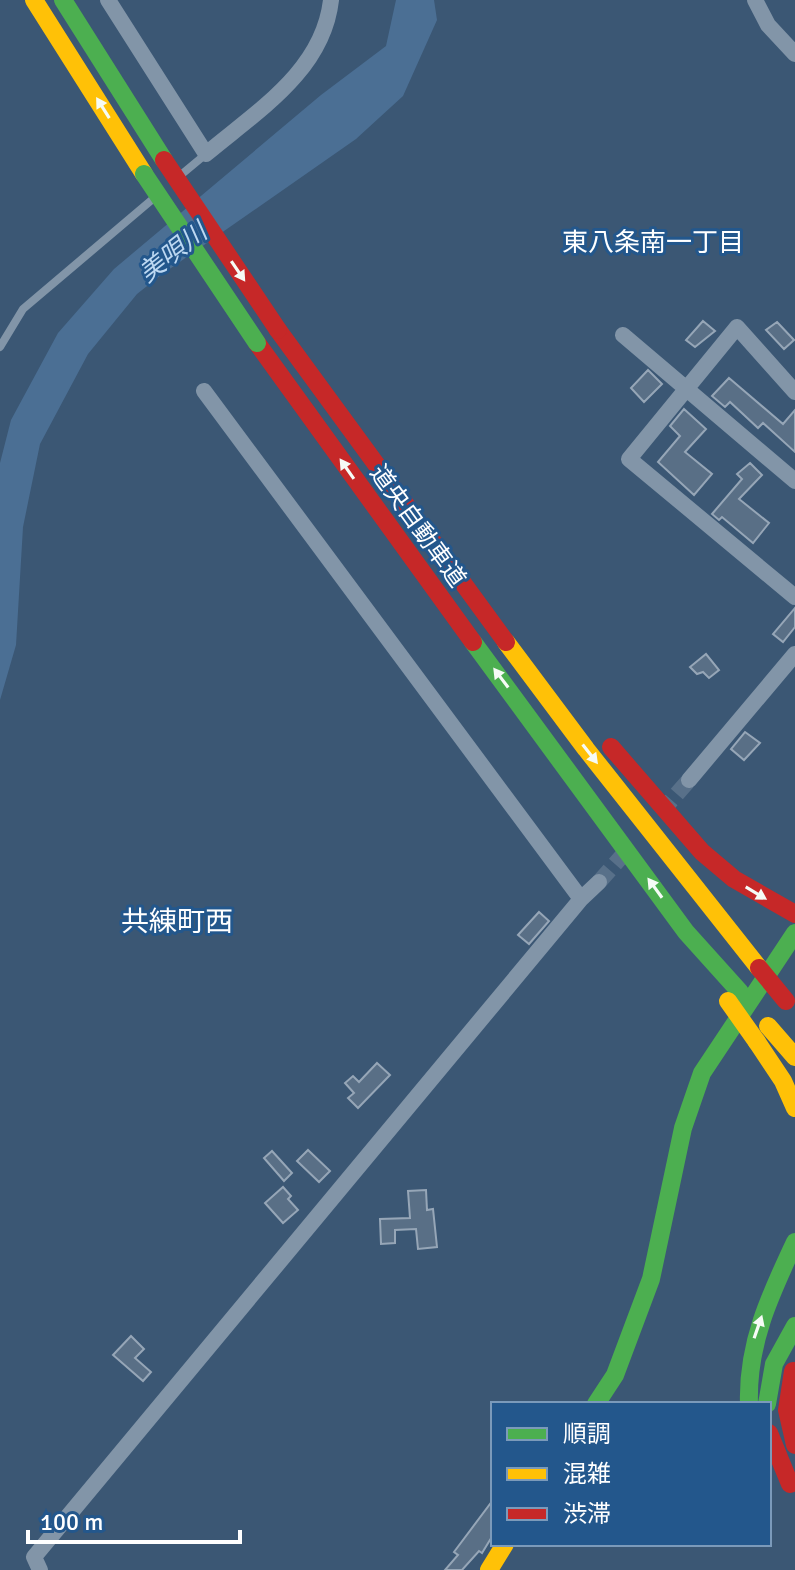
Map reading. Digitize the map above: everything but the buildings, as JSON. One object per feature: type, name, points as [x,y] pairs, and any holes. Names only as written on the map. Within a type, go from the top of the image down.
[{"type":"main road","name":"道央自動車道","points":[[34,0],[144,174],[257,343],[388,527],[734,996],[768,1026],[795,1057]]},
{"type":"main road","name":"道央自動車道","points":[[63,0],[164,160],[278,330],[370,459],[586,749],[790,1007]]},
{"type":"main road","points":[[370,459],[571,699]]},
{"type":"main road","points":[[601,736],[702,852],[734,879],[795,914]]},
{"type":"main road","points":[[597,1402],[615,1375],[651,1279],[683,1128],[702,1073],[795,933]]},
{"type":"main road","points":[[734,996],[795,1108]]},
{"type":"main road","points":[[749,1402],[748,1363],[754,1338],[795,1242]]},
{"type":"main road","points":[[767,1402],[774,1364],[795,1326]]},
{"type":"main road","points":[[795,1364],[787,1410],[795,1445]]},
{"type":"main road","points":[[771,1438],[793,1487]]},
{"type":"main road","points":[[771,1462],[793,1487]]},
{"type":"main road","points":[[489,1570],[504,1546]]},
{"type":"street","points":[[108,0],[206,154],[295,79],[319,45],[329,17],[331,0]]},
{"type":"street","points":[[755,0],[768,25],[795,54]]},
{"type":"street","points":[[795,392],[737,327],[629,459],[795,597]]},
{"type":"street","points":[[623,335],[795,481]]},
{"type":"street","points":[[204,391],[581,899]]},
{"type":"street","points":[[689,780],[795,654]]},
{"type":"street","points":[[40,1570],[34,1557],[581,899],[599,882]]},
{"type":"lane","points":[[172,183],[206,154]]},
{"type":"lane","points":[[0,347],[23,309],[160,193]]},
{"type":"water","name":"美唄川","points":[[396,0],[434,0],[437,20],[403,96],[356,139],[137,294],[88,354],[40,444],[23,527],[16,645],[0,700],[0,463],[11,420],[58,333],[114,269],[321,95],[386,46]]},
{"type":"tunnel","points":[[661,812],[689,780]]},
{"type":"tunnel","points":[[599,882],[630,847]]},
{"type":"traffic: fast","points":[[63,0],[164,160]]},
{"type":"traffic: fast","points":[[144,174],[257,343]]},
{"type":"traffic: fast","points":[[473,642],[686,932],[740,992]]},
{"type":"traffic: fast","points":[[597,1402],[615,1375],[651,1279],[683,1128],[702,1073],[795,933]]},
{"type":"traffic: fast","points":[[749,1402],[756,1340],[795,1242]]},
{"type":"traffic: fast","points":[[767,1402],[774,1364],[795,1326]]},
{"type":"traffic: slow","points":[[34,0],[144,174]]},
{"type":"traffic: slow","points":[[506,642],[586,749],[759,968]]},
{"type":"traffic: slow","points":[[728,1001],[757,1042]]},
{"type":"traffic: slow","points":[[768,1026],[795,1057]]},
{"type":"traffic: slow","points":[[757,1042],[783,1081],[795,1108]]},
{"type":"traffic: slow","points":[[489,1570],[504,1546]]},
{"type":"traffic: jam","points":[[164,160],[278,330]]},
{"type":"traffic: jam","points":[[278,330],[506,642]]},
{"type":"traffic: jam","points":[[257,343],[473,642]]},
{"type":"traffic: jam","points":[[611,747],[702,852],[734,879],[795,914]]},
{"type":"traffic: jam","points":[[759,968],[786,1001]]},
{"type":"traffic: jam","points":[[793,1371],[787,1410],[795,1445]]},
{"type":"traffic: jam","points":[[771,1438],[790,1484]]},
{"type":"district","name":"東八条南一丁目","points":[[653,243]]},
{"type":"district","name":"共練町西","points":[[177,922]]}]
